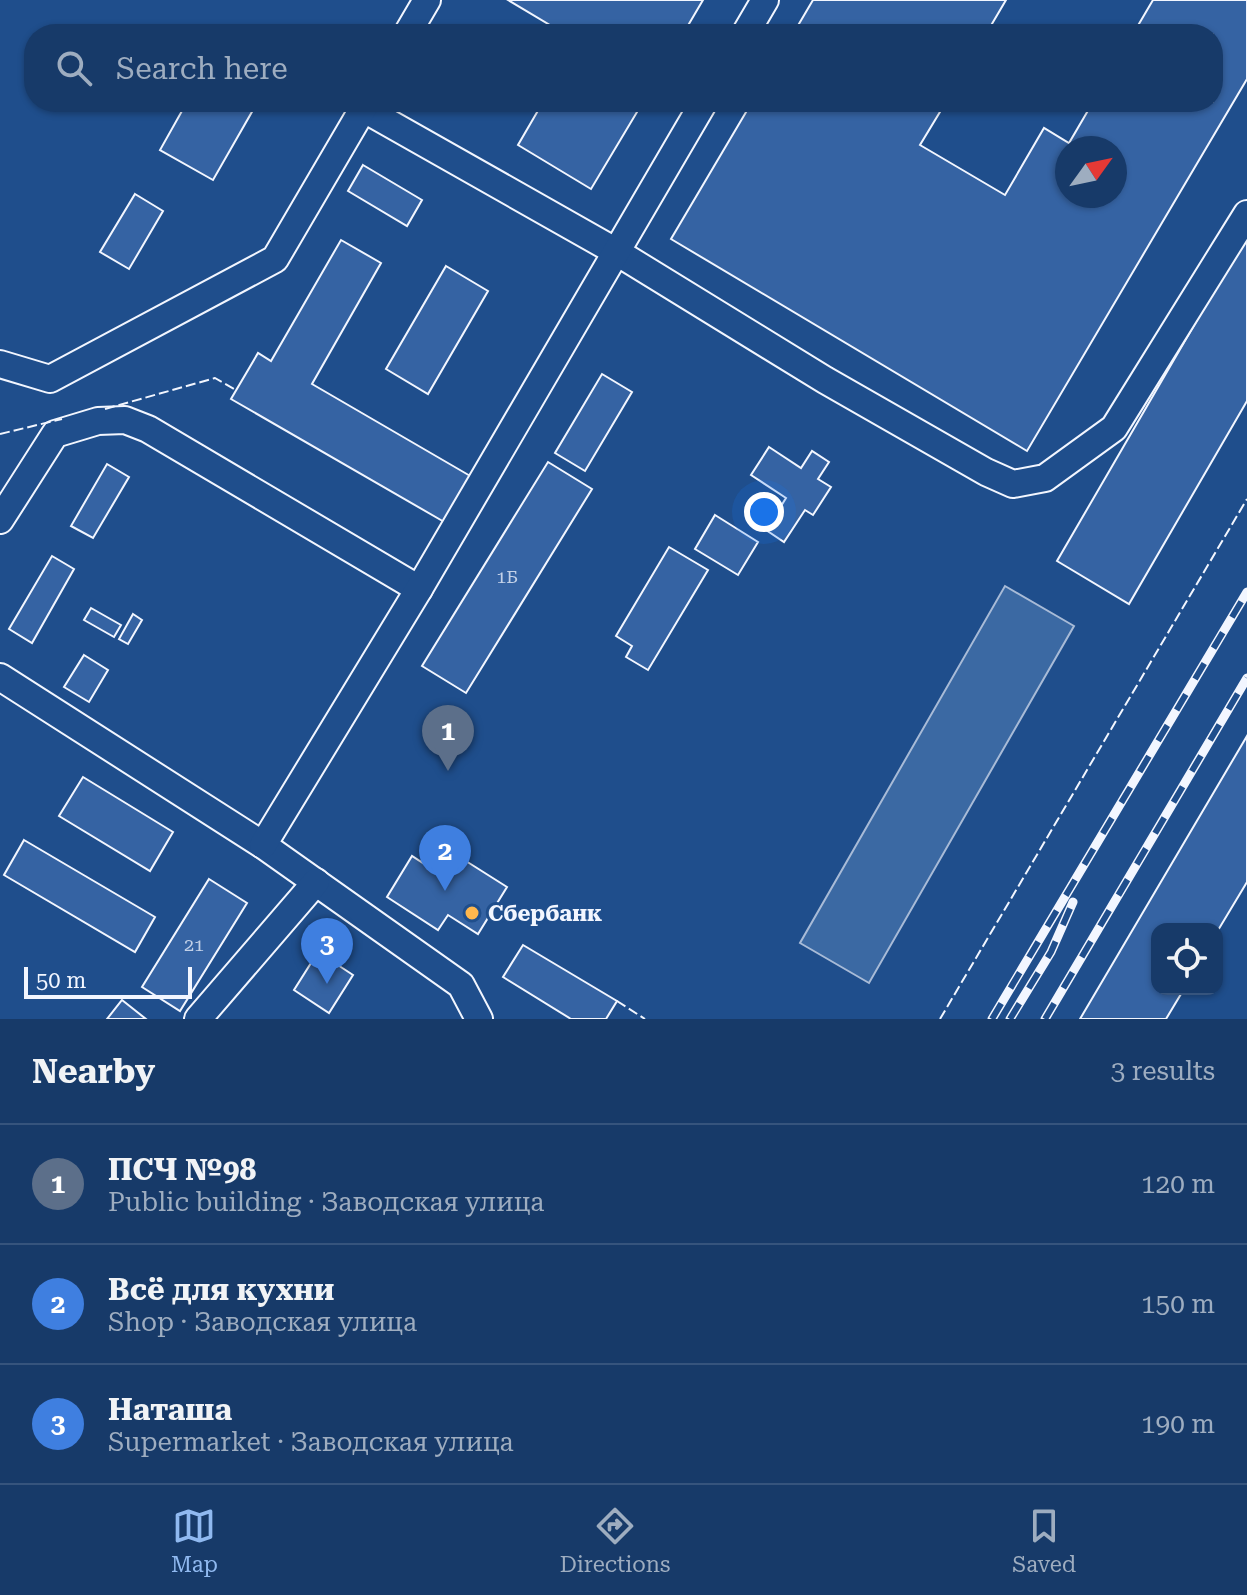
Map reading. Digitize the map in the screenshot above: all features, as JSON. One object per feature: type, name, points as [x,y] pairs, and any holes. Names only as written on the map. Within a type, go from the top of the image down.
[{"type":"street","points":[[413,24],[427,0]]},
{"type":"street","points":[[751,24],[765,0]]},
{"type":"street","points":[[0,364],[50,379],[275,259],[362,112]]},
{"type":"street","points":[[378,112],[615,251],[825,380],[986,472],[1013,484],[1045,478],[1114,428],[1247,214]]},
{"type":"street","points":[[263,845],[419,589],[698,112]]},
{"type":"street","points":[[0,520],[55,434],[98,421],[125,420],[148,429],[419,589]]},
{"type":"street","points":[[0,677],[263,845],[461,985],[479,1019]]},
{"type":"street","points":[[198,1019],[316,882]]},
{"type":"water","points":[[1005,586],[1074,626],[869,983],[800,943]]},
{"type":"building","points":[[508,0],[703,0],[689,24],[548,24]]},
{"type":"building","points":[[813,0],[1006,0],[992,24],[799,24]]},
{"type":"building","points":[[1153,0],[1247,0],[1247,79],[1027,451],[671,239],[746,112],[940,112],[920,145],[1005,195],[1044,128],[1057,136],[1055,208],[1127,208],[1127,136],[1073,136],[1087,112],[1223,112],[1223,24],[1139,24]]},
{"type":"building","points":[[181,112],[252,112],[213,180],[160,150]]},
{"type":"building","points":[[537,112],[637,112],[591,189],[518,145]]},
{"type":"building","points":[[363,165],[422,200],[407,226],[348,191]]},
{"type":"building","points":[[135,194],[163,211],[129,269],[100,252]]},
{"type":"building","points":[[1247,234],[1247,401],[1129,604],[1057,561]]},
{"type":"building","points":[[341,240],[381,263],[312,384],[472,477],[446,523],[231,399],[258,353],[271,361]]},
{"type":"building","points":[[446,266],[488,291],[428,394],[386,369]]},
{"type":"building","points":[[602,374],[632,392],[585,471],[555,453]]},
{"type":"building","points":[[769,447],[801,468],[812,451],[829,462],[818,479],[831,487],[813,515],[805,510],[784,542],[766,530],[786,498],[751,475]]},
{"type":"building","points":[[548,462],[592,489],[466,693],[422,666]]},
{"type":"building","points":[[107,464],[129,477],[93,538],[71,526]]},
{"type":"building","points":[[715,515],[758,542],[738,575],[695,549]]},
{"type":"building","points":[[669,547],[708,570],[648,670],[626,657],[632,646],[616,636]]},
{"type":"building","points":[[52,556],[74,569],[32,643],[9,629]]},
{"type":"building","points":[[91,608],[121,625],[114,637],[84,620]]},
{"type":"building","points":[[133,614],[142,620],[128,644],[119,639]]},
{"type":"building","points":[[84,655],[108,670],[89,702],[64,687]]},
{"type":"building","points":[[1247,736],[1247,882],[1222,923],[1151,923],[1151,995],[1180,995],[1166,1019],[1080,1019]]},
{"type":"building","points":[[83,777],[173,832],[150,871],[59,816]]},
{"type":"building","points":[[24,840],[155,917],[135,952],[4,875]]},
{"type":"building","points":[[439,844],[507,887],[478,934],[448,915],[438,930],[387,897],[412,856],[426,865]]},
{"type":"building","points":[[209,879],[247,903],[180,1011],[142,987]]},
{"type":"building","points":[[523,945],[617,1001],[606,1019],[571,1019],[503,977]]},
{"type":"building","points":[[318,952],[353,975],[329,1013],[294,990]]},
{"type":"building","points":[[122,1000],[146,1019],[107,1019]]},
{"type":"railway","points":[[992,1019],[1247,592]]},
{"type":"railway","points":[[1045,1019],[1247,678]]},
{"type":"railway","points":[[1010,1019],[1051,952],[1073,902]]},
{"type":"fence","points":[[105,409],[215,378],[236,390]]},
{"type":"fence","points":[[0,434],[62,419]]},
{"type":"fence","points":[[940,1019],[1247,499]]},
{"type":"fence","points":[[617,1001],[645,1019]]},
{"type":"place","name":"ПСЧ №98","points":[[448,771]]},
{"type":"place","name":"Всё для кухни","points":[[445,891]]},
{"type":"place","name":"Сбербанк","points":[[472,913]]},
{"type":"place","name":"Наташа","points":[[327,984]]}]
